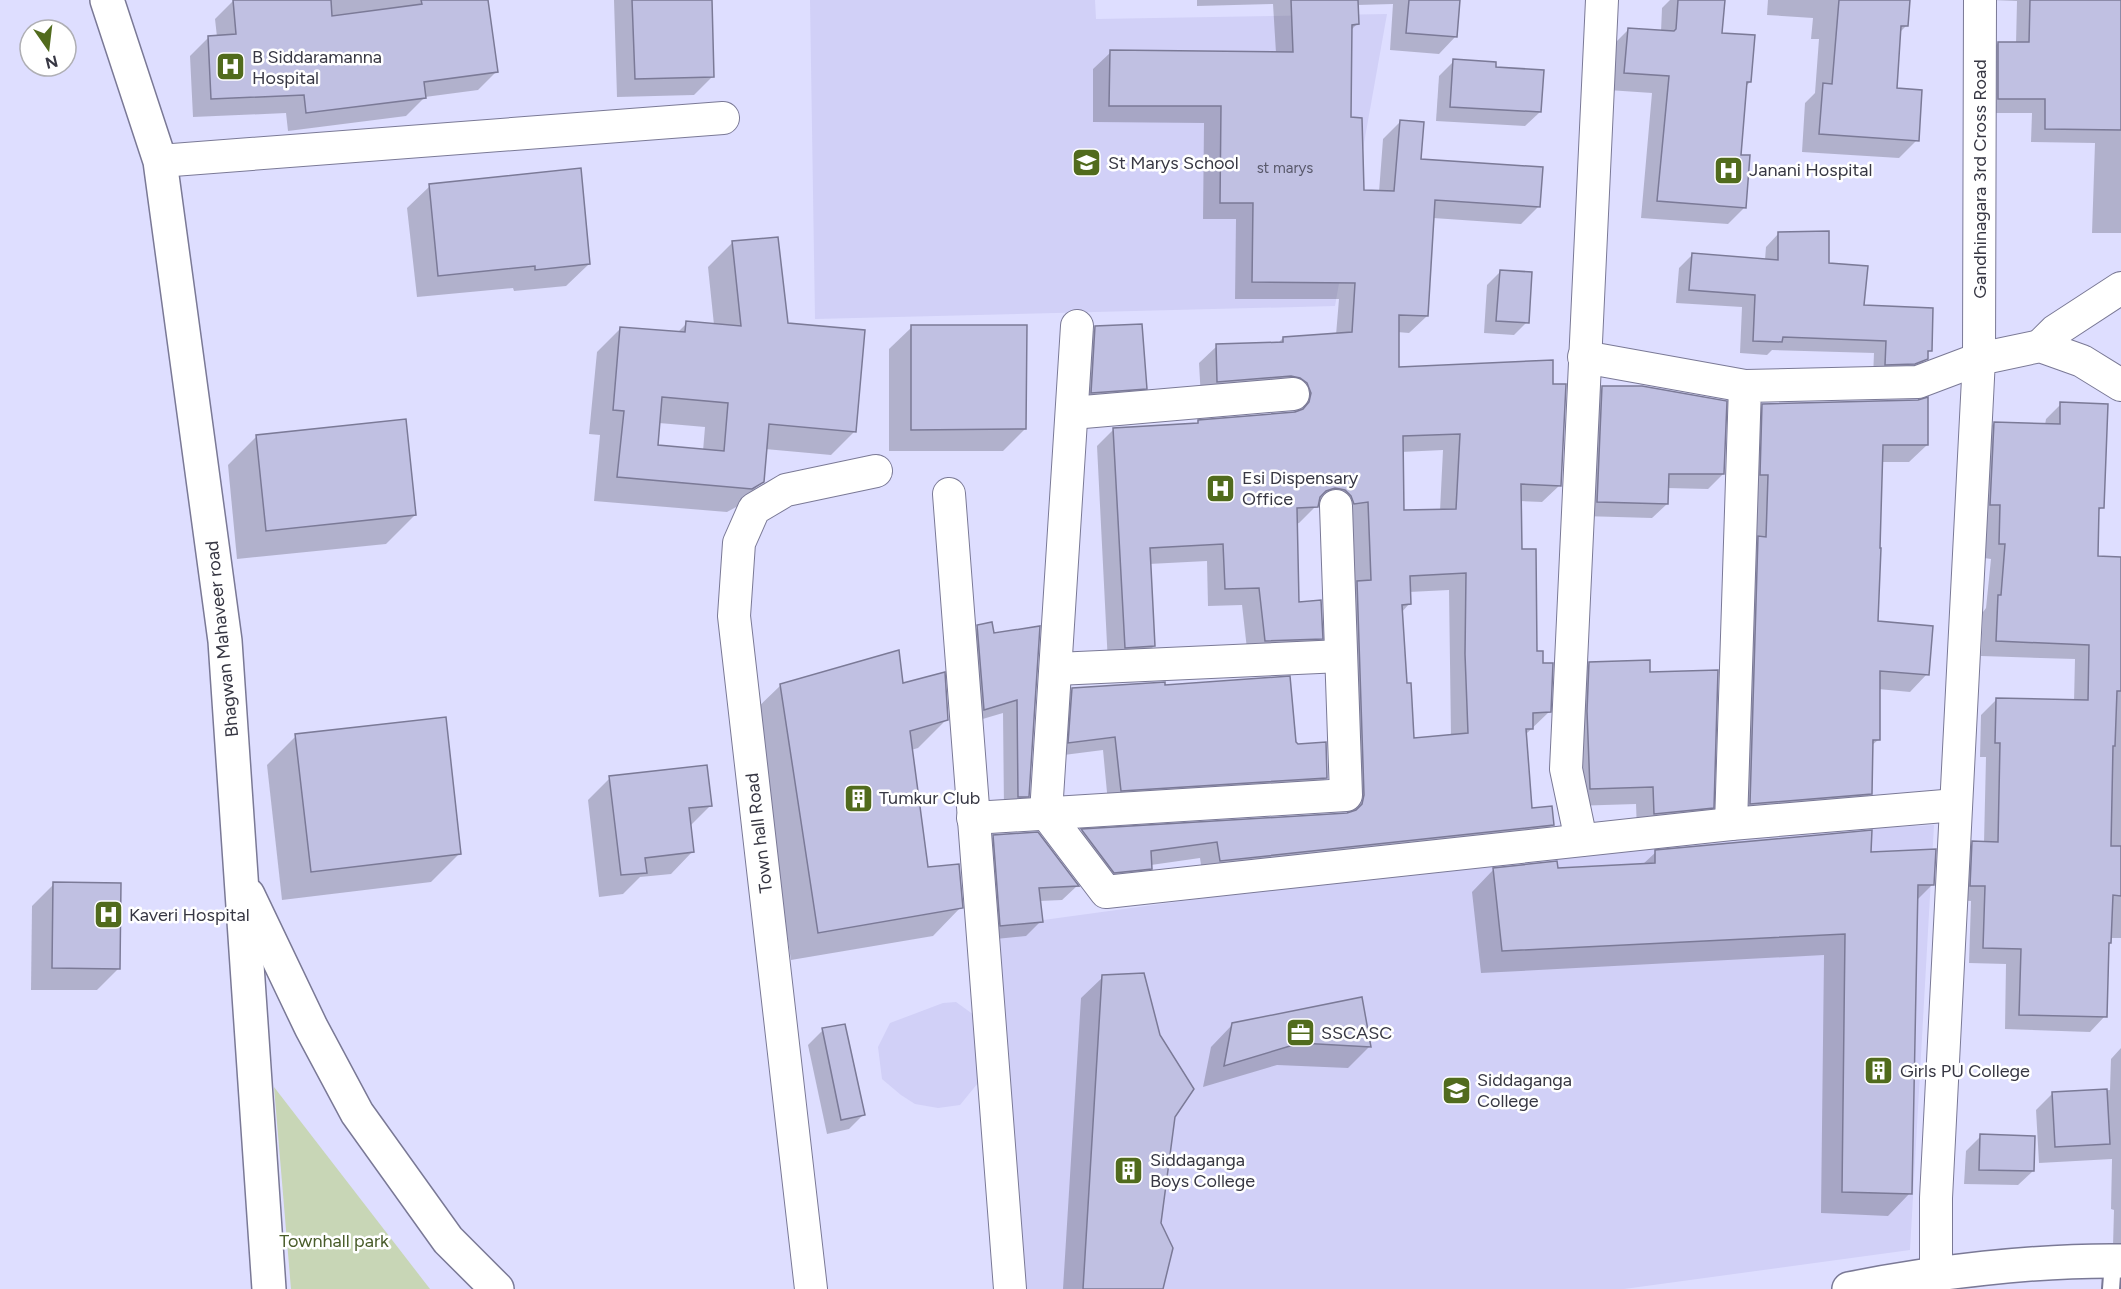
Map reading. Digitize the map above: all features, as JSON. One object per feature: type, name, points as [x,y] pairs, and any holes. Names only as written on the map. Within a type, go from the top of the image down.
[{"type":"street","name":"Bhagwan Mahaveer road","points":[[107,0],[160,161],[225,641],[269,1289]]},
{"type":"street","points":[[1581,840],[1566,769],[1602,0]]},
{"type":"street","name":"Gandhinagara 3rd Cross Road","points":[[1936,1276],[1936,1198],[1979,359],[1980,0]]},
{"type":"street","points":[[160,161],[723,118]]},
{"type":"street","points":[[2040,346],[2055,331],[2121,288]]},
{"type":"street","points":[[1077,326],[1046,813],[1106,892],[1731,824],[1956,805]]},
{"type":"street","points":[[1584,357],[1745,386],[1918,382],[1979,359],[2040,346],[2082,360],[2121,385]]},
{"type":"street","points":[[1731,824],[1745,386]]},
{"type":"street","points":[[1072,413],[1293,394]]},
{"type":"street","name":"Town hall Road","points":[[811,1289],[734,616],[739,543],[753,509],[786,490],[876,471]]},
{"type":"street","points":[[950,494],[973,818],[998,1102],[1010,1289]]},
{"type":"street","points":[[973,818],[1346,795],[1336,506]]},
{"type":"street","points":[[1056,669],[1341,656]]},
{"type":"street","points":[[241,880],[311,1027],[357,1113],[448,1240],[497,1289]]},
{"type":"street","points":[[1849,1289],[1971,1271],[2115,1270]]},
{"type":"shaded area","name":"St Marys School","points":[[810,0],[1095,0],[1096,19],[1387,14],[1335,306],[815,319]]},
{"type":"shaded area","name":"Siddaganga College","points":[[1934,825],[1910,1250],[1624,1289],[1013,1289],[978,929],[1614,842]]},
{"type":"shaded area","points":[[956,1002],[974,1015],[982,1078],[960,1105],[938,1108],[915,1104],[882,1079],[878,1047],[890,1023],[943,1003]]},
{"type":"green space","name":"Townhall park","points":[[274,1087],[430,1289],[291,1289]]},
{"type":"building","points":[[233,0],[331,0],[332,16],[422,4],[421,0],[488,0],[498,72],[424,82],[426,98],[306,113],[304,95],[211,99],[208,36],[236,34]]},
{"type":"building","points":[[632,0],[712,0],[714,77],[635,79]]},
{"type":"building","points":[[1291,0],[1358,0],[1359,24],[1352,25],[1351,117],[1362,118],[1364,190],[1394,191],[1400,120],[1424,122],[1421,159],[1543,167],[1540,207],[1435,200],[1428,316],[1399,315],[1399,367],[1553,360],[1553,384],[1566,384],[1561,486],[1521,484],[1522,549],[1536,549],[1537,651],[1543,651],[1543,663],[1553,663],[1551,712],[1533,713],[1533,729],[1526,729],[1532,808],[1552,806],[1554,825],[1220,861],[1217,842],[1151,851],[1152,869],[1114,873],[1081,829],[1347,813],[1356,810],[1362,804],[1364,795],[1357,581],[1371,580],[1368,502],[1354,504],[1351,496],[1345,490],[1335,488],[1326,491],[1320,497],[1318,507],[1297,508],[1299,602],[1321,600],[1323,639],[1265,641],[1259,588],[1225,589],[1223,544],[1150,548],[1155,646],[1125,648],[1113,428],[1198,423],[1198,420],[1295,412],[1303,409],[1309,402],[1311,393],[1307,383],[1300,378],[1291,376],[1217,382],[1216,344],[1283,342],[1283,337],[1352,332],[1355,283],[1252,282],[1253,203],[1220,203],[1221,106],[1109,106],[1110,50],[1293,52]],"holes":[[[1460,434],[1456,509],[1404,510],[1403,436]],[[1466,573],[1465,654],[1468,733],[1414,738],[1411,683],[1407,683],[1402,605],[1411,604],[1410,576]]]},
{"type":"building","points":[[1409,0],[1460,0],[1457,37],[1406,33]]},
{"type":"building","points":[[1678,0],[1725,0],[1722,33],[1755,35],[1751,82],[1747,82],[1741,155],[1750,155],[1746,208],[1657,201],[1669,76],[1624,73],[1628,28],[1674,31]]},
{"type":"building","points":[[1839,0],[1910,0],[1908,26],[1901,26],[1897,88],[1922,90],[1919,141],[1819,134],[1823,83],[1832,84]]},
{"type":"building","points":[[2030,0],[2121,0],[2121,130],[2045,129],[2045,99],[1998,99],[1998,42],[2029,42]]},
{"type":"building","points":[[1453,59],[1496,62],[1496,67],[1544,70],[1541,112],[1450,107]]},
{"type":"building","points":[[581,168],[590,264],[535,270],[535,266],[438,276],[429,184]]},
{"type":"building","points":[[1829,231],[1829,263],[1868,266],[1864,305],[1933,308],[1932,351],[1928,351],[1928,359],[1915,364],[1885,365],[1886,341],[1783,337],[1782,342],[1753,341],[1755,295],[1689,290],[1692,253],[1778,260],[1778,232]]},
{"type":"building","points":[[778,237],[788,323],[865,330],[856,432],[769,424],[764,482],[752,489],[617,477],[624,411],[613,410],[620,327],[685,332],[686,321],[741,326],[732,241]],"holes":[[[662,397],[728,403],[724,451],[658,445]]]},
{"type":"building","points":[[1500,270],[1532,272],[1529,323],[1496,321]]},
{"type":"building","points":[[1142,324],[1147,389],[1091,393],[1095,326]]},
{"type":"building","points":[[911,325],[1027,325],[1026,429],[911,430]]},
{"type":"building","points":[[1602,386],[1642,386],[1727,401],[1724,474],[1669,474],[1668,504],[1597,502]]},
{"type":"building","points":[[1928,397],[1928,445],[1883,445],[1878,621],[1933,626],[1929,675],[1880,671],[1880,740],[1873,740],[1872,794],[1750,804],[1758,536],[1766,537],[1768,475],[1760,475],[1762,404],[1918,400]]},
{"type":"building","points":[[2060,402],[2108,404],[2104,508],[2099,508],[2098,556],[2121,557],[2121,691],[2117,691],[2115,746],[2113,746],[2111,846],[2121,846],[2121,896],[2113,895],[2107,1017],[2019,1015],[2021,949],[1983,948],[1985,886],[1970,886],[1972,841],[1998,842],[2000,743],[1995,743],[1996,698],[2088,700],[2089,645],[1996,641],[1998,595],[2001,595],[2005,544],[1999,544],[2000,505],[1990,505],[1994,422],[2060,424]]},
{"type":"building","points":[[406,419],[416,515],[266,531],[256,435]]},
{"type":"building","points":[[992,622],[994,633],[1040,626],[1029,797],[1018,797],[1017,700],[984,710],[977,625]]},
{"type":"building","name":"Tumkur Club","points":[[899,650],[903,683],[945,672],[948,720],[910,731],[928,867],[959,864],[963,908],[818,933],[780,684]]},
{"type":"building","points":[[1650,660],[1650,672],[1718,670],[1714,808],[1654,814],[1653,787],[1590,789],[1587,711],[1589,662]]},
{"type":"building","points":[[1290,676],[1296,742],[1298,744],[1326,742],[1327,778],[1121,791],[1115,737],[1068,743],[1072,688],[1165,682],[1165,685]]},
{"type":"building","points":[[446,717],[461,854],[311,872],[295,734]]},
{"type":"building","points":[[707,765],[712,806],[689,808],[694,852],[645,858],[647,873],[621,875],[609,776]]},
{"type":"building","name":"Girls PU College","points":[[1872,830],[1871,852],[1936,849],[1934,885],[1918,885],[1912,1194],[1842,1192],[1845,934],[1502,951],[1493,868],[1557,861],[1558,868],[1655,863],[1655,850]]},
{"type":"building","points":[[1038,832],[1079,886],[1039,888],[1043,922],[1000,926],[993,835]]},
{"type":"building","points":[[53,882],[121,883],[120,969],[52,968]]},
{"type":"building","name":"Siddaganga Boys College","points":[[1144,973],[1160,1035],[1194,1089],[1175,1117],[1161,1223],[1173,1248],[1163,1289],[1083,1289],[1102,975]]},
{"type":"building","name":"SSCASC","points":[[1362,997],[1371,1047],[1300,1043],[1224,1066],[1232,1023]]},
{"type":"building","points":[[845,1024],[865,1115],[841,1120],[822,1028]]},
{"type":"building","points":[[2107,1089],[2110,1144],[2055,1147],[2052,1092]]},
{"type":"building","points":[[1980,1134],[2035,1136],[2034,1171],[1979,1170]]},
{"type":"place","name":"B Siddaramanna Hospital","points":[[231,67]]},
{"type":"place","name":"St Marys School","points":[[1087,163]]},
{"type":"place","name":"Janani Hospital","points":[[1728,170]]},
{"type":"place","name":"Esi Dispensary Office","points":[[1221,488]]},
{"type":"place","name":"Tumkur Club","points":[[858,798]]},
{"type":"place","name":"Kaveri Hospital","points":[[108,915]]},
{"type":"place","name":"SSCASC","points":[[1300,1033]]},
{"type":"place","name":"Girls PU College","points":[[1879,1071]]},
{"type":"place","name":"Siddaganga College","points":[[1456,1090]]},
{"type":"place","name":"Siddaganga Boys College","points":[[1129,1170]]}]
